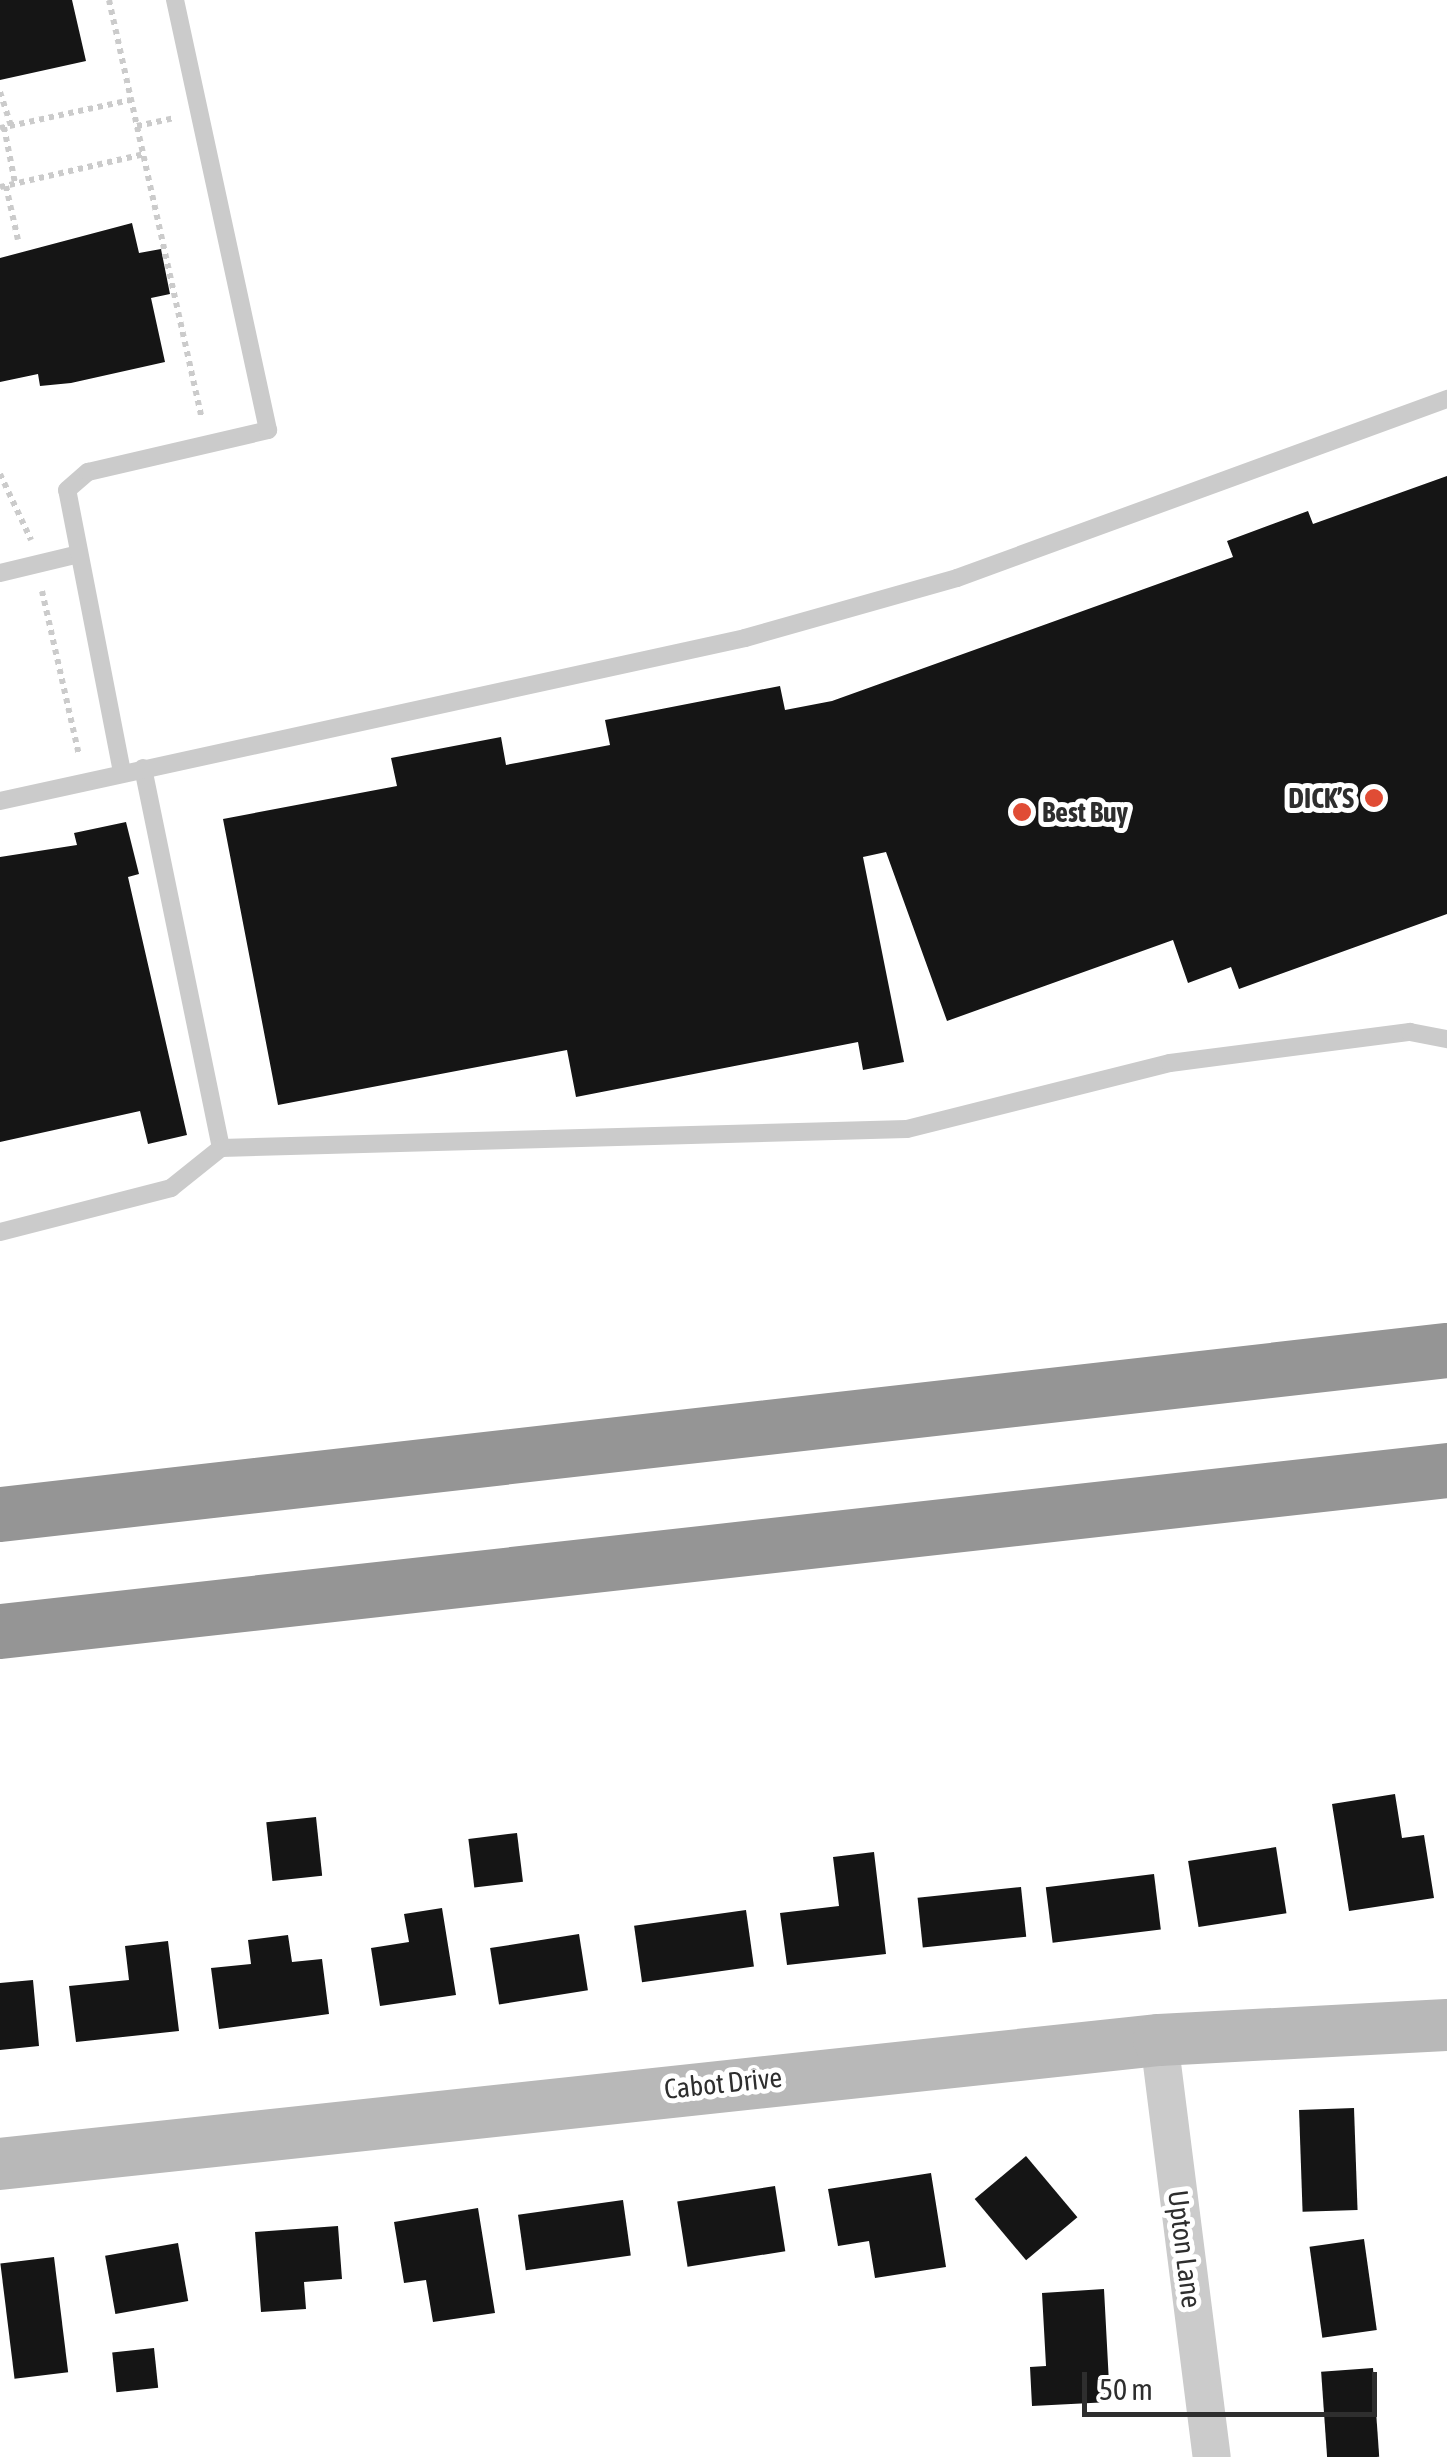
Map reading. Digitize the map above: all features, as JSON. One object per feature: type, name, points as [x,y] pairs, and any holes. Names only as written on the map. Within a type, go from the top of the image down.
[{"type":"highway","points":[[0,1514],[1447,1350]]},
{"type":"highway","points":[[0,1631],[1447,1470]]},
{"type":"street","name":"Cabot Drive","points":[[0,2164],[1159,2040],[1447,2025]]},
{"type":"street","name":"Upton Lane","points":[[1159,2040],[1212,2457]]},
{"type":"lane","points":[[122,772],[63,501],[76,477],[268,430],[175,0]]},
{"type":"lane","points":[[0,800],[756,636],[957,578],[1447,399]]},
{"type":"lane","points":[[0,573],[75,555]]},
{"type":"lane","points":[[143,768],[221,1148]]},
{"type":"lane","points":[[0,1232],[171,1188],[221,1148],[907,1129],[1170,1063],[1410,1032],[1447,1039]]},
{"type":"path","points":[[110,0],[208,444]]},
{"type":"path","points":[[0,92],[7,185],[18,240]]},
{"type":"path","points":[[5,127],[132,100]]},
{"type":"path","points":[[7,185],[144,154]]},
{"type":"path","points":[[0,474],[25,514],[84,780]]},
{"type":"building","points":[[0,0],[72,0],[86,61],[0,80]]},
{"type":"building","points":[[132,223],[139,253],[161,249],[170,294],[151,298],[165,362],[71,383],[40,386],[38,374],[0,382],[0,258]]},
{"type":"building","points":[[1447,476],[1447,914],[1239,989],[1231,967],[1188,983],[1173,940],[947,1021],[886,852],[863,857],[904,1062],[863,1070],[858,1042],[576,1097],[567,1050],[278,1105],[223,819],[397,786],[391,758],[501,737],[506,765],[610,745],[605,720],[780,686],[785,710],[832,701],[1233,557],[1227,541],[1308,511],[1313,524]]},
{"type":"building","points":[[126,822],[139,874],[128,877],[187,1135],[148,1144],[140,1111],[0,1142],[0,857],[77,845],[74,833]]},
{"type":"building","points":[[1395,1794],[1402,1838],[1424,1835],[1434,1898],[1349,1911],[1332,1804]]},
{"type":"building","points":[[316,1817],[322,1876],[272,1881],[266,1822]]},
{"type":"building","points":[[517,1833],[523,1882],[474,1888],[468,1839]]},
{"type":"building","points":[[1276,1847],[1286,1913],[1199,1927],[1188,1861]]},
{"type":"building","points":[[874,1852],[886,1954],[787,1965],[780,1913],[839,1906],[833,1857]]},
{"type":"building","points":[[1154,1874],[1161,1930],[1053,1943],[1046,1887]]},
{"type":"building","points":[[1021,1887],[1026,1937],[923,1948],[918,1898]]},
{"type":"building","points":[[442,1908],[456,1995],[380,2006],[371,1948],[409,1942],[404,1914]]},
{"type":"building","points":[[746,1910],[754,1966],[642,1982],[634,1926]]},
{"type":"building","points":[[579,1934],[588,1990],[499,2004],[490,1948]]},
{"type":"building","points":[[288,1935],[292,1962],[322,1959],[329,2014],[219,2029],[211,1968],[251,1964],[248,1940]]},
{"type":"building","points":[[168,1941],[179,2031],[76,2042],[69,1986],[129,1980],[125,1946]]},
{"type":"building","points":[[33,1980],[39,2046],[0,2050],[0,1983]]},
{"type":"building","points":[[1354,2108],[1358,2210],[1303,2212],[1299,2110]]},
{"type":"building","points":[[1026,2156],[1077,2217],[1026,2260],[975,2199]]},
{"type":"building","points":[[931,2173],[946,2267],[875,2278],[869,2241],[838,2246],[828,2189]]},
{"type":"building","points":[[775,2186],[785,2251],[688,2267],[677,2201]]},
{"type":"building","points":[[623,2200],[631,2255],[526,2270],[518,2215]]},
{"type":"building","points":[[478,2208],[495,2313],[433,2322],[426,2280],[404,2283],[394,2222]]},
{"type":"building","points":[[338,2226],[342,2279],[304,2282],[306,2309],[261,2312],[255,2232]]},
{"type":"building","points":[[1364,2239],[1377,2330],[1322,2338],[1310,2247]]},
{"type":"building","points":[[178,2243],[188,2301],[115,2314],[105,2256]]},
{"type":"building","points":[[54,2257],[68,2372],[15,2379],[0,2264]]},
{"type":"building","points":[[1104,2289],[1110,2402],[1032,2406],[1030,2367],[1046,2366],[1042,2293]]},
{"type":"building","points":[[154,2348],[158,2388],[116,2392],[112,2352]]},
{"type":"building","points":[[1373,2368],[1379,2457],[1327,2457],[1321,2372]]},
{"type":"place","name":"DICK’S","points":[[1374,798]]},
{"type":"place","name":"Best Buy","points":[[1022,812]]}]
